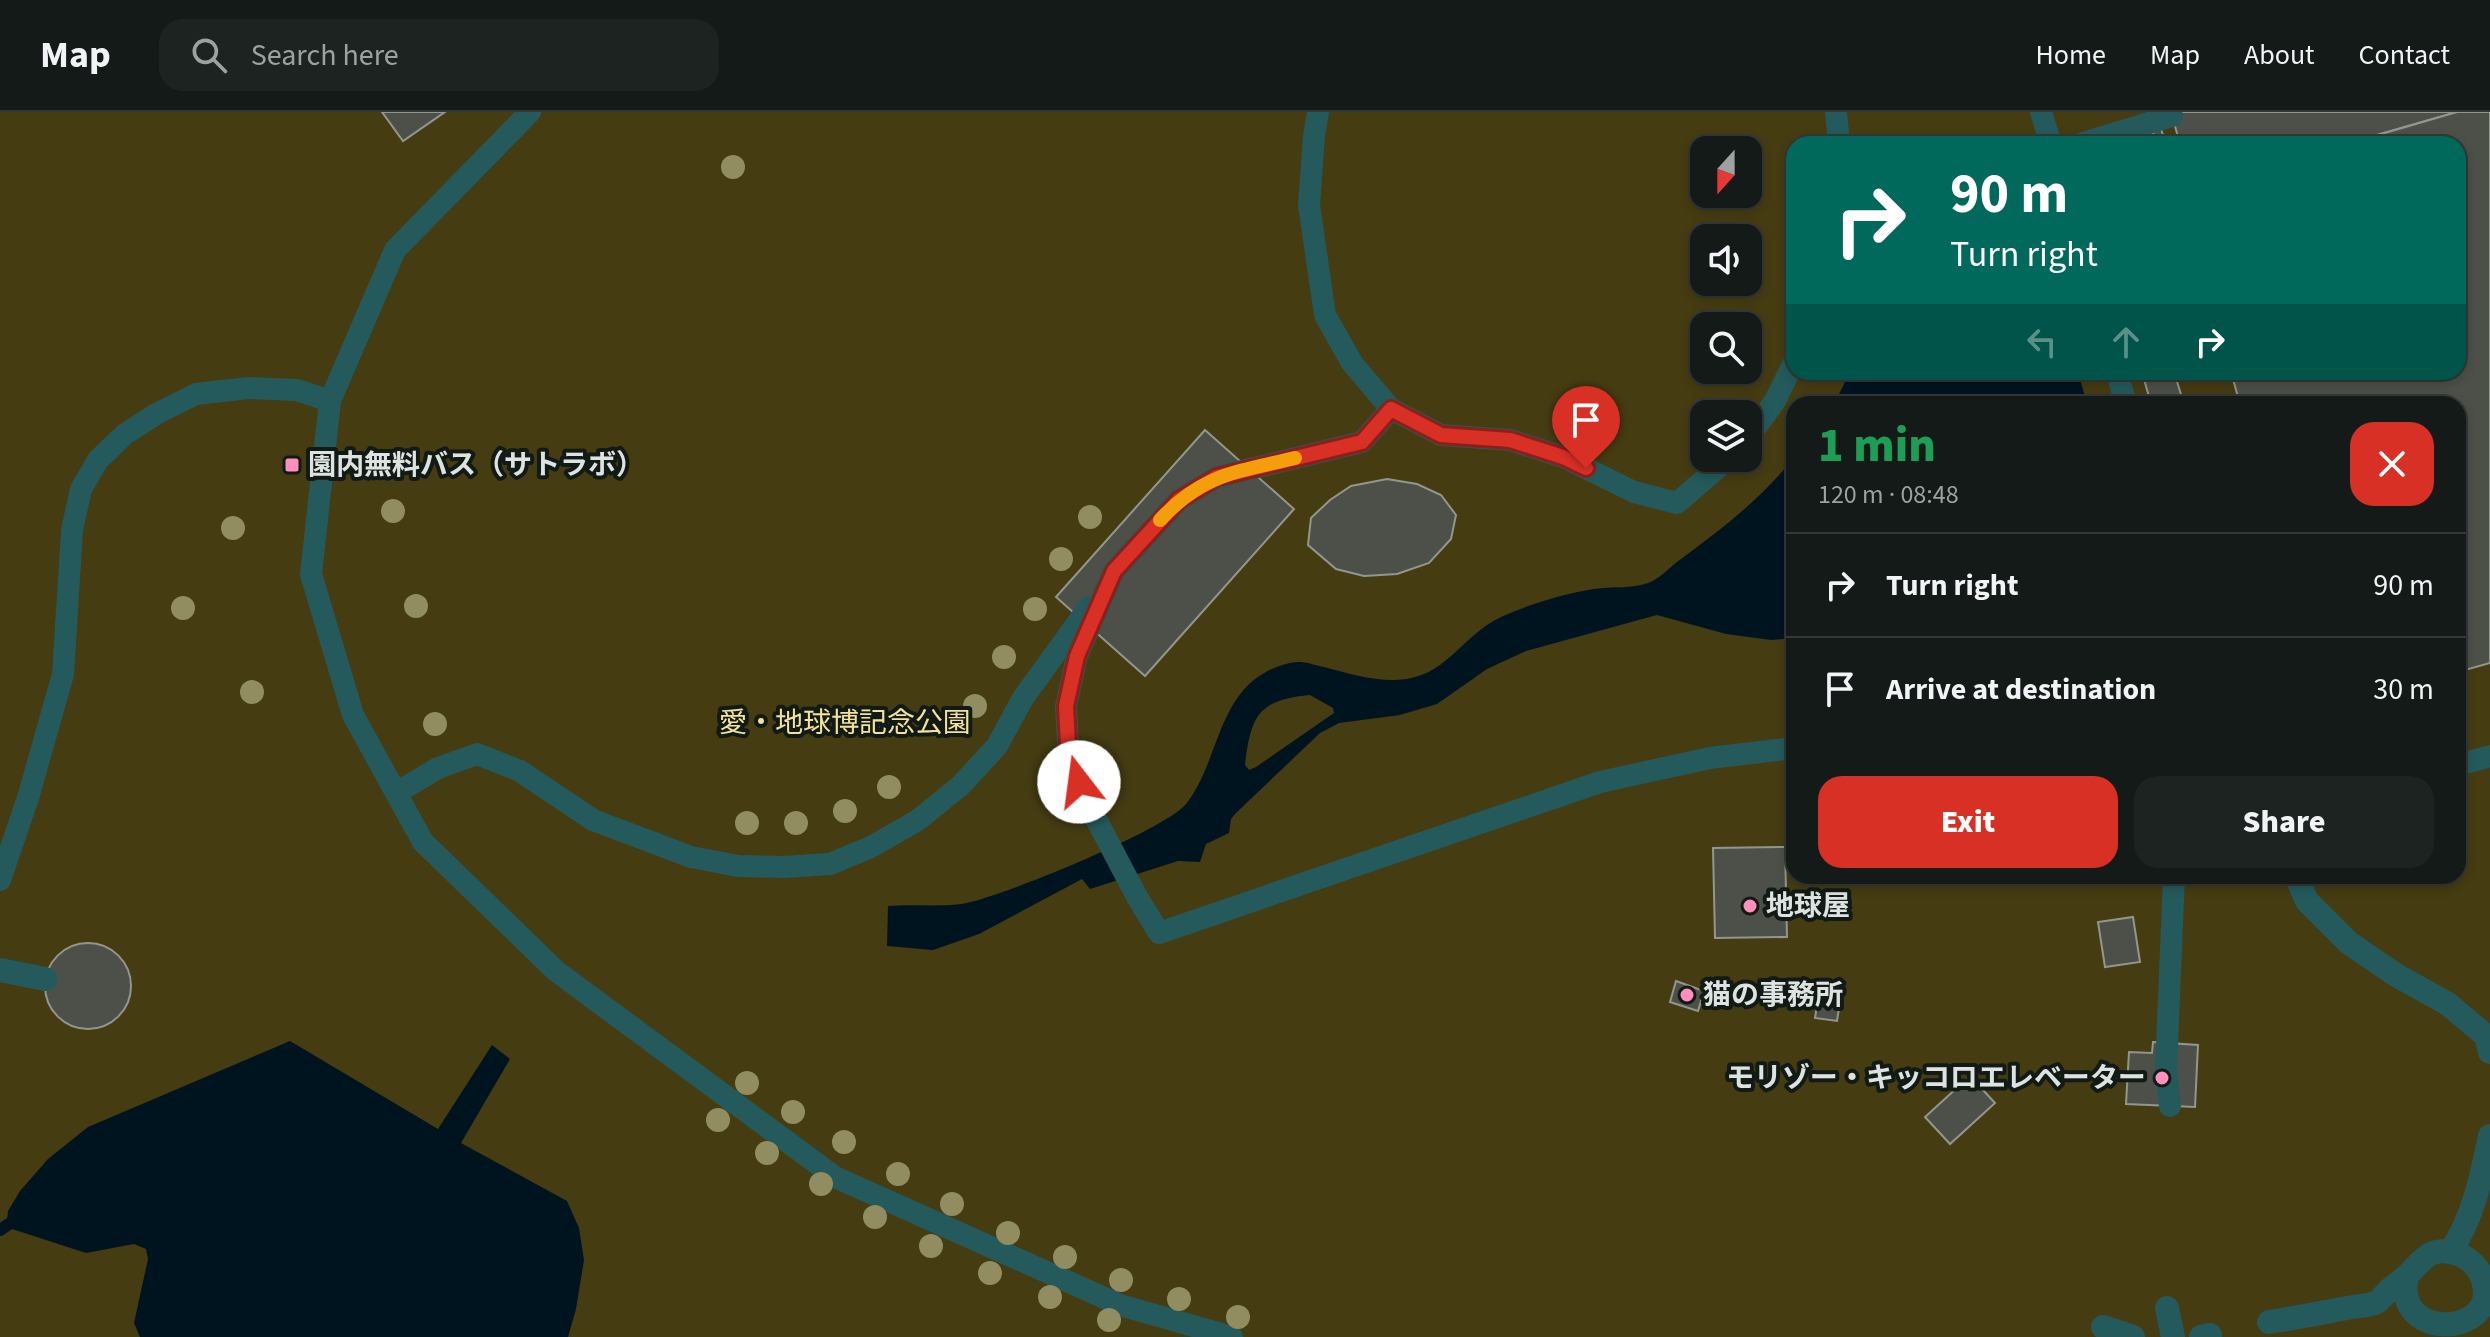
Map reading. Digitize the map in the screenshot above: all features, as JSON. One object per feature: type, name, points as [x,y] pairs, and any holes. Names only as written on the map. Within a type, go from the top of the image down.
[{"type":"street","points":[[2300,884],[2307,901],[2349,943],[2396,975],[2448,1004],[2486,1036],[2490,1052]]},
{"type":"street","points":[[0,970],[45,979]]},
{"type":"street","points":[[2450,1252],[2461,1237],[2474,1200],[2490,1136]]},
{"type":"street","points":[[2269,1322],[2377,1302],[2424,1257],[2450,1252],[2482,1260],[2485,1300],[2480,1313],[2459,1330],[2432,1330],[2420,1324],[2406,1302],[2407,1276]]},
{"type":"street","points":[[2167,1308],[2173,1337]]},
{"type":"street","points":[[2103,1327],[2133,1337]]},
{"type":"lane","points":[[530,112],[395,250],[330,401],[311,574],[353,715],[423,842],[556,971],[835,1177],[1120,1305],[1232,1337]]},
{"type":"lane","points":[[1318,112],[1309,205],[1325,315],[1352,363],[1391,409],[1441,435],[1510,440],[1563,457],[1634,492],[1677,503],[1713,472]]},
{"type":"lane","points":[[1836,112],[1838,136]]},
{"type":"lane","points":[[2041,112],[2048,136]]},
{"type":"lane","points":[[2106,136],[2172,116]]},
{"type":"lane","points":[[1762,419],[1786,378]]},
{"type":"lane","points":[[0,880],[28,798],[63,674],[72,530],[81,489],[98,460],[125,434],[196,394],[248,388],[297,390],[330,401]]},
{"type":"lane","points":[[396,793],[438,768],[477,754],[520,771],[593,820],[691,857],[738,866],[830,864],[871,847],[918,820],[960,786],[997,746],[1023,698],[1114,571],[1179,500],[1217,477],[1362,442],[1391,409]]},
{"type":"lane","points":[[1114,571],[1077,656],[1066,706],[1068,744],[1079,782],[1159,933],[1600,782],[1710,758],[1786,749]]},
{"type":"lane","points":[[2466,763],[2490,756]]},
{"type":"lane","points":[[2170,1106],[2166,1070],[2174,884]]},
{"type":"green space","name":"愛・地球博記念公園","points":[[0,112],[2490,112],[2490,1337],[0,1337]]},
{"type":"water","points":[[1846,380],[2080,380],[2085,396],[1838,396]]},
{"type":"water","points":[[1786,467],[1786,639],[1771,640],[1726,634],[1657,615],[1526,651],[1487,669],[1437,704],[1400,715],[1339,723],[1320,733],[1236,813],[1231,819],[1229,833],[1206,844],[1200,862],[1178,861],[1090,889],[1082,879],[979,934],[933,950],[887,946],[888,906],[952,905],[980,899],[1079,862],[1172,816],[1186,804],[1197,788],[1237,698],[1250,683],[1269,670],[1300,662],[1376,679],[1397,680],[1422,675],[1445,661],[1488,624],[1512,612],[1570,594],[1652,581],[1740,513]],"holes":[[[1310,695],[1333,708],[1334,713],[1256,767],[1249,770],[1245,765],[1255,722],[1269,706],[1293,697]]]},
{"type":"water","points":[[290,1041],[438,1129],[492,1045],[510,1059],[461,1143],[567,1201],[579,1228],[584,1260],[568,1337],[140,1337],[134,1323],[148,1259],[146,1249],[134,1244],[86,1253],[12,1229],[7,1221],[8,1211],[20,1191],[48,1159],[88,1127]]},
{"type":"building","points":[[382,112],[445,112],[403,141]]},
{"type":"building","points":[[2171,112],[2457,112],[2373,136],[2178,136]]},
{"type":"building","points":[[2457,112],[2490,112],[2490,663],[2466,670],[2466,396],[2238,396],[2233,380],[2466,380],[2466,136],[2374,136]]},
{"type":"building","points":[[2160,126],[2163,136],[2151,136]]},
{"type":"building","points":[[2144,380],[2176,380],[2182,396],[2149,396]]},
{"type":"building","points":[[1205,430],[1294,509],[1145,676],[1056,597]]},
{"type":"building","points":[[1387,479],[1417,484],[1441,495],[1456,515],[1451,539],[1429,563],[1397,574],[1364,576],[1336,569],[1308,545],[1311,518],[1351,486]]},
{"type":"building","name":"地球屋","points":[[1785,847],[1787,937],[1715,938],[1713,848]]},
{"type":"building","points":[[2133,917],[2140,962],[2105,967],[2098,922]]},
{"type":"building","points":[[88,943],[112,950],[124,962],[131,986],[124,1010],[112,1022],[88,1029],[64,1022],[52,1010],[45,986],[52,962],[64,950]]},
{"type":"building","name":"猫の事務所","points":[[1676,981],[1704,991],[1698,1011],[1670,1002]]},
{"type":"building","points":[[1820,986],[1842,989],[1837,1021],[1815,1018]]},
{"type":"building","name":"モリゾー・キッコロエレベーター","points":[[2153,1042],[2198,1045],[2195,1107],[2126,1104],[2129,1052],[2152,1053]]},
{"type":"building","points":[[1970,1076],[1995,1103],[1950,1144],[1925,1117]]},
{"type":"waterway","points":[[0,1230],[21,1216]]},
{"type":"slow traffic","points":[[1160,520],[1179,500],[1217,477],[1295,458]]},
{"type":"place","name":"園内無料バス（サトラボ）","points":[[292,465]]},
{"type":"place","name":"地球屋","points":[[1750,906]]},
{"type":"place","name":"猫の事務所","points":[[1687,995]]},
{"type":"place","name":"モリゾー・キッコロエレベーター","points":[[2162,1078]]},
{"type":"route","points":[[1079,782],[1068,744],[1066,706],[1077,656],[1114,571],[1179,500],[1217,477],[1362,442],[1391,409],[1441,435],[1510,440],[1586,468]]}]
